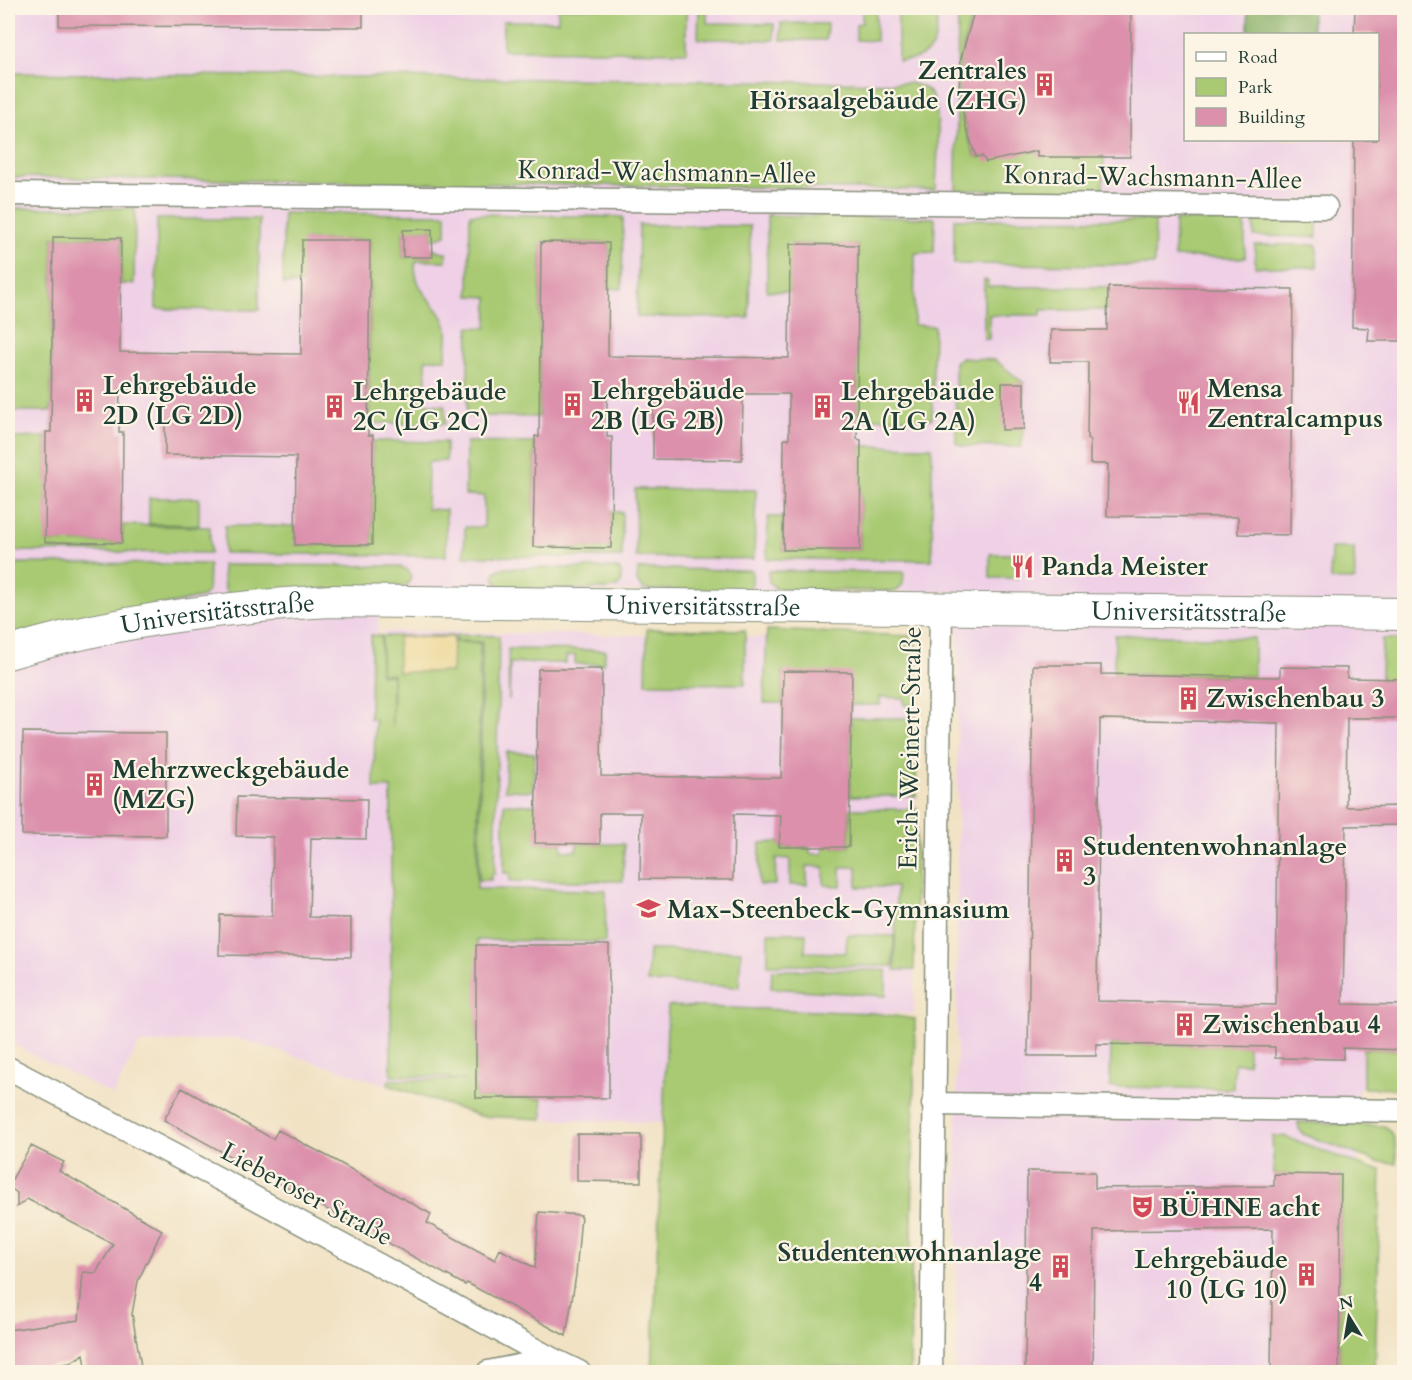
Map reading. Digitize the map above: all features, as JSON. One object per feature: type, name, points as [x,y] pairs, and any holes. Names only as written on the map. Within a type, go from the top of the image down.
[{"type":"street","name":"Konrad-Wachsmann-Allee","points":[[8,194],[1326,207]]},
{"type":"street","name":"Universitätsstraße","points":[[8,653],[160,618],[274,604],[331,601],[1404,614]]},
{"type":"street","name":"Erich-Weinert-Straße","points":[[931,1372],[940,609]]},
{"type":"street","name":"Lieberoser Straße","points":[[8,1068],[579,1372]]},
{"type":"street","points":[[933,1104],[1259,1107],[1404,1111]]},
{"type":"street","points":[[488,1372],[552,1359]]},
{"type":"shaded area","points":[[8,8],[1404,8],[1404,1089],[1359,1088],[1356,1372],[956,1372],[958,592],[378,592],[379,729],[383,729],[384,631],[914,640],[916,808],[914,1014],[668,1006],[663,1123],[480,1117],[237,1038],[139,1044],[113,1095],[8,1042]]},
{"type":"green space","points":[[558,8],[686,8],[686,52],[503,50],[503,21],[558,21]]},
{"type":"green space","points":[[699,8],[707,8],[707,23],[774,24],[774,40],[698,39]]},
{"type":"green space","points":[[862,8],[876,8],[876,41],[856,40],[856,24],[862,23]]},
{"type":"green space","points":[[898,8],[937,8],[935,39],[928,52],[921,57],[898,61]]},
{"type":"green space","points":[[958,8],[976,8],[964,44],[960,82],[964,120],[976,157],[1037,151],[1104,157],[1103,191],[956,190]]},
{"type":"green space","points":[[1248,8],[1312,8],[1312,33],[1248,33]]},
{"type":"green space","points":[[781,23],[827,24],[826,40],[781,40]]},
{"type":"green space","points":[[8,73],[908,83],[924,88],[934,100],[938,124],[936,190],[8,177]]},
{"type":"green space","points":[[8,208],[135,208],[134,284],[121,284],[121,238],[53,237],[51,411],[8,411]]},
{"type":"green space","points":[[283,213],[446,214],[446,235],[432,240],[432,229],[403,231],[403,257],[432,257],[433,249],[447,253],[446,261],[417,261],[415,265],[419,285],[440,313],[447,329],[446,359],[426,359],[426,404],[445,405],[445,424],[369,423],[370,240],[303,240],[302,284],[283,284]]},
{"type":"green space","points":[[470,214],[623,217],[622,289],[609,288],[609,243],[541,242],[539,417],[467,416],[469,327],[487,328],[488,297],[469,296]]},
{"type":"green space","points":[[767,215],[935,218],[934,252],[915,253],[914,325],[934,326],[932,419],[857,418],[858,245],[791,244],[790,292],[767,291]]},
{"type":"green space","points":[[157,219],[259,219],[259,310],[156,309]]},
{"type":"green space","points":[[954,219],[1155,220],[1154,265],[954,264]]},
{"type":"green space","points":[[1175,220],[1245,221],[1245,258],[1174,257]]},
{"type":"green space","points":[[1254,221],[1317,221],[1317,237],[1254,236]]},
{"type":"green space","points":[[639,225],[750,226],[749,318],[637,317]]},
{"type":"green space","points":[[1255,245],[1317,245],[1317,267],[1255,267]]},
{"type":"green space","points":[[984,280],[988,281],[988,287],[1108,287],[1108,310],[1041,310],[1041,315],[989,315],[989,339],[984,339]]},
{"type":"green space","points":[[961,358],[995,360],[1024,383],[1024,429],[1021,447],[963,446],[956,443],[955,362]]},
{"type":"green space","points":[[46,437],[46,542],[122,543],[123,525],[210,527],[210,553],[8,551],[8,438]]},
{"type":"green space","points":[[373,441],[446,442],[446,461],[428,462],[427,509],[446,510],[446,556],[224,553],[225,526],[295,526],[295,545],[372,545]]},
{"type":"green space","points":[[466,442],[534,443],[534,547],[610,548],[611,512],[622,512],[622,557],[464,556],[465,527],[484,527],[484,496],[465,495]]},
{"type":"green space","points":[[861,446],[932,447],[932,560],[767,559],[768,517],[783,517],[783,550],[860,550]]},
{"type":"green space","points":[[635,489],[756,490],[754,559],[636,557]]},
{"type":"green space","points":[[149,498],[199,498],[199,525],[149,524]]},
{"type":"green space","points":[[1331,548],[1354,548],[1355,580],[1330,580]]},
{"type":"green space","points":[[990,554],[1017,554],[1017,578],[990,578]]},
{"type":"green space","points":[[8,563],[209,564],[208,591],[203,597],[8,640]]},
{"type":"green space","points":[[222,565],[395,566],[407,570],[411,578],[406,586],[398,587],[227,594]]},
{"type":"green space","points":[[502,568],[615,568],[621,571],[621,583],[617,587],[608,589],[503,589],[494,577],[495,572]]},
{"type":"green space","points":[[638,569],[752,570],[752,584],[747,590],[647,590],[642,589],[637,581]]},
{"type":"green space","points":[[768,571],[904,572],[903,584],[897,591],[777,590],[769,582]]},
{"type":"green space","points":[[647,629],[745,630],[745,684],[646,683]]},
{"type":"green space","points":[[767,630],[910,636],[916,646],[917,705],[904,705],[904,698],[880,697],[880,705],[851,705],[783,671],[782,703],[764,703]]},
{"type":"green space","points":[[371,635],[381,636],[380,675],[392,675],[392,727],[393,674],[381,673],[382,636],[454,636],[454,642],[480,643],[477,889],[606,890],[605,942],[477,940],[476,1080],[474,1081],[476,1098],[542,1099],[543,1119],[480,1116],[388,1085],[389,1080],[451,1080],[450,1077],[391,1076],[391,788],[374,788],[375,719],[370,719]]},
{"type":"green space","points":[[456,635],[499,636],[495,874],[491,874],[491,880],[479,880],[482,642],[456,641]]},
{"type":"green space","points":[[1115,635],[1254,638],[1254,676],[1114,674]]},
{"type":"green space","points":[[1382,639],[1394,639],[1404,643],[1404,679],[1381,679]]},
{"type":"green space","points":[[508,649],[606,650],[603,664],[575,664],[575,655],[566,656],[566,663],[510,663],[509,700]]},
{"type":"green space","points":[[851,718],[917,718],[916,796],[850,796]]},
{"type":"green space","points":[[506,752],[534,753],[533,791],[505,790]]},
{"type":"green space","points":[[504,804],[536,805],[536,843],[562,843],[562,851],[576,851],[577,844],[624,844],[623,881],[510,881],[510,873],[504,873]]},
{"type":"green space","points":[[850,809],[917,809],[914,970],[895,970],[896,887],[857,887],[857,867],[841,867],[841,886],[824,885],[824,867],[807,866],[807,885],[790,885],[790,859],[776,858],[775,885],[759,885],[760,843],[779,842],[780,847],[810,848],[810,854],[823,854],[824,847],[849,847]]},
{"type":"green space","points":[[768,933],[806,933],[805,952],[846,953],[847,935],[894,936],[893,966],[768,965]]},
{"type":"green space","points":[[649,950],[741,951],[739,987],[647,982]]},
{"type":"green space","points":[[772,970],[886,970],[886,996],[771,988]]},
{"type":"green space","points":[[668,1006],[874,1013],[915,1019],[910,1372],[864,1372],[863,1367],[794,1367],[792,1372],[652,1372]]},
{"type":"green space","points":[[1111,1044],[1248,1046],[1248,1063],[1234,1063],[1233,1089],[1110,1087]]},
{"type":"green space","points":[[1363,1049],[1404,1050],[1404,1089],[1363,1088]]},
{"type":"green space","points":[[1298,1122],[1384,1126],[1394,1137],[1396,1163],[1378,1162],[1303,1134]]},
{"type":"green space","points":[[1272,1136],[1284,1136],[1368,1168],[1381,1169],[1375,1372],[1339,1372],[1341,1176],[1274,1174]]},
{"type":"sand","points":[[398,637],[453,637],[452,672],[398,672]]},
{"type":"building","points":[[59,8],[363,8],[363,27],[59,26]]},
{"type":"building","name":"Zentrales Hörsaalgebäude (ZHG)","points":[[975,8],[1014,8],[1038,14],[1038,8],[1131,8],[1130,157],[1037,157],[1037,151],[986,162],[982,156],[976,157],[965,124],[959,89],[961,58]]},
{"type":"building","points":[[1355,8],[1404,8],[1403,341],[1368,341],[1369,328],[1352,327],[1354,141],[1379,141],[1379,33],[1354,33]]},
{"type":"building","points":[[432,229],[433,257],[403,257],[403,230]]},
{"type":"building","points":[[53,237],[121,238],[120,352],[301,354],[302,240],[370,240],[368,435],[373,435],[372,545],[295,545],[296,457],[165,455],[165,389],[120,388],[119,432],[123,432],[122,543],[45,542],[46,432],[51,432]]},
{"type":"building","points":[[541,242],[609,243],[608,356],[789,358],[790,244],[858,245],[857,439],[861,440],[860,550],[783,550],[784,439],[789,439],[789,394],[743,394],[742,460],[653,459],[653,393],[607,392],[607,437],[612,437],[611,548],[533,547],[535,436],[539,437]]},
{"type":"building","name":"Mensa Zentralcampus","points":[[1108,287],[1293,289],[1290,535],[1238,534],[1238,517],[1107,516],[1108,464],[1090,464],[1090,439],[1087,439],[1088,362],[1050,362],[1051,330],[1107,330]]},
{"type":"building","points":[[1002,383],[1024,383],[1024,429],[1002,430]]},
{"type":"building","points":[[1033,665],[1101,665],[1101,674],[1280,677],[1280,667],[1347,668],[1347,678],[1404,679],[1404,718],[1347,718],[1346,807],[1404,806],[1404,825],[1346,826],[1343,1004],[1404,1005],[1404,1050],[1343,1048],[1343,1059],[1275,1058],[1275,1047],[1096,1044],[1096,1056],[1028,1056]],"holes":[[[1100,719],[1279,723],[1276,1005],[1097,1001]]]},
{"type":"building","points":[[538,669],[602,669],[601,776],[781,778],[783,671],[852,672],[849,847],[779,847],[781,815],[734,814],[733,880],[640,879],[641,813],[600,813],[600,844],[535,843]]},
{"type":"building","name":"Mehrzweckgebäude (MZG)","points":[[23,732],[166,733],[166,836],[22,835]]},
{"type":"building","points":[[237,797],[367,799],[366,839],[311,838],[309,917],[351,918],[351,957],[219,955],[220,915],[272,916],[273,837],[236,836]]},
{"type":"building","points":[[476,945],[609,945],[609,1098],[476,1098]]},
{"type":"building","points":[[182,1088],[273,1139],[278,1130],[329,1157],[431,1214],[427,1223],[495,1260],[500,1249],[535,1268],[539,1212],[581,1215],[576,1275],[566,1336],[467,1283],[465,1285],[164,1120]]},
{"type":"building","points":[[577,1134],[641,1135],[641,1182],[577,1181]]},
{"type":"building","points":[[31,1146],[64,1162],[59,1171],[162,1230],[138,1281],[132,1314],[142,1372],[87,1372],[84,1354],[70,1363],[8,1372],[8,1330],[79,1320],[83,1272],[96,1273],[113,1244],[27,1199],[17,1207],[17,1193],[8,1186]]},
{"type":"building","points":[[1027,1171],[1095,1172],[1095,1188],[1274,1186],[1274,1174],[1341,1175],[1339,1372],[1271,1372],[1273,1229],[1094,1231],[1093,1372],[1025,1372]]},
{"type":"place","name":"Zentrales Hörsaalgebäude (ZHG)","points":[[1045,85]]},
{"type":"place","name":"Lehrgebäude 2D (LG 2D)","points":[[85,400]]},
{"type":"place","name":"Mensa Zentralcampus","points":[[1189,403]]},
{"type":"place","name":"Lehrgebäude 2B (LG 2B)","points":[[573,405]]},
{"type":"place","name":"Lehrgebäude 2C (LG 2C)","points":[[335,406]]},
{"type":"place","name":"Lehrgebäude 2A (LG 2A)","points":[[823,406]]},
{"type":"place","name":"Panda Meister","points":[[1023,566]]},
{"type":"place","name":"Zwischenbau 3","points":[[1188,698]]},
{"type":"place","name":"Mehrzweckgebäude (MZG)","points":[[94,784]]},
{"type":"place","name":"Studentenwohnanlage 3","points":[[1065,861]]},
{"type":"place","name":"Max-Steenbeck-Gymnasium","points":[[649,909]]},
{"type":"place","name":"Zwischenbau 4","points":[[1184,1024]]},
{"type":"place","name":"BÜHNE acht","points":[[1142,1207]]},
{"type":"place","name":"Studentenwohnanlage 4","points":[[1060,1267]]},
{"type":"place","name":"Lehrgebäude 10 (LG 10)","points":[[1306,1274]]}]
